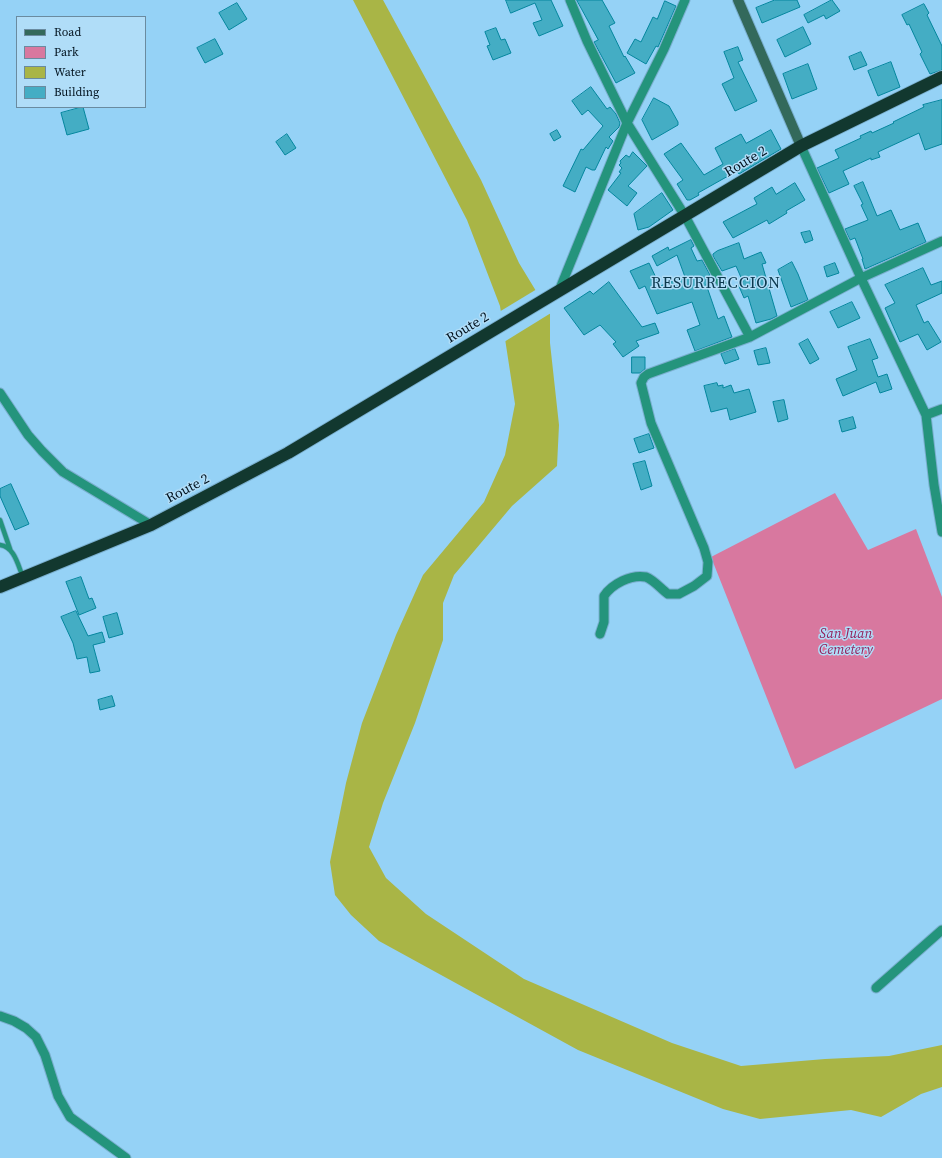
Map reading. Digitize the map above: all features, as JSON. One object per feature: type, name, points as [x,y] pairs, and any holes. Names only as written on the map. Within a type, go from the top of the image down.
[{"type":"highway","name":"Route 2","points":[[0,587],[151,525],[288,453],[801,146],[942,77]]},
{"type":"street","points":[[570,0],[586,40],[627,122],[685,216],[750,337]]},
{"type":"street","points":[[559,291],[627,122],[664,49],[685,0]]},
{"type":"street","points":[[738,0],[801,146],[926,416],[934,485],[942,532]]},
{"type":"street","points":[[600,634],[604,622],[604,596],[611,588],[624,580],[637,577],[646,578],[654,582],[668,594],[679,594],[707,576],[708,569],[704,548],[651,423],[641,383],[642,380],[648,374],[750,337],[861,278],[942,241]]},
{"type":"street","points":[[0,393],[28,434],[42,451],[63,472],[151,525]]},
{"type":"street","points":[[926,416],[942,409]]},
{"type":"street","points":[[876,988],[942,930]]},
{"type":"street","points":[[0,1016],[14,1021],[26,1028],[36,1037],[45,1055],[58,1096],[70,1117],[126,1158]]},
{"type":"lane","points":[[0,520],[10,549]]},
{"type":"lane","points":[[0,545],[6,546],[14,554],[23,578]]},
{"type":"green space","name":"San Juan Cemetery","points":[[835,493],[868,550],[916,529],[942,597],[942,699],[795,769],[711,557]]},
{"type":"water","points":[[353,0],[383,0],[481,180],[519,263],[550,314],[550,343],[559,425],[557,466],[512,506],[454,575],[443,603],[443,640],[415,723],[383,803],[369,847],[386,878],[426,914],[524,979],[672,1043],[741,1066],[825,1059],[889,1056],[942,1045],[942,1087],[921,1094],[881,1117],[851,1110],[760,1119],[723,1109],[578,1050],[379,941],[351,915],[335,895],[330,862],[346,783],[362,723],[396,635],[423,575],[484,502],[505,455],[515,404],[500,306],[467,220]]},
{"type":"pier","points":[[537,289],[551,313],[504,342],[499,312]]},
{"type":"building","points":[[506,0],[551,0],[563,26],[539,36],[533,23],[542,20],[535,3],[511,13]]},
{"type":"building","points":[[577,0],[602,0],[615,23],[609,26],[624,57],[625,56],[635,73],[616,83],[594,42],[598,40]]},
{"type":"building","points":[[775,0],[797,0],[800,7],[762,23],[756,8]]},
{"type":"building","points":[[832,0],[840,11],[826,19],[824,15],[808,23],[804,15]]},
{"type":"building","points":[[665,1],[676,6],[658,47],[656,46],[646,64],[627,53],[635,39],[641,42],[653,17],[657,19]]},
{"type":"building","points":[[237,3],[247,19],[229,30],[219,13]]},
{"type":"building","points":[[924,4],[929,13],[927,15],[942,46],[942,70],[930,74],[920,54],[922,52],[909,24],[907,25],[902,15]]},
{"type":"building","points":[[803,27],[811,44],[785,57],[777,40]]},
{"type":"building","points":[[496,28],[501,40],[505,39],[511,53],[493,60],[487,46],[490,45],[485,32]]},
{"type":"building","points":[[215,39],[223,54],[205,63],[197,48]]},
{"type":"building","points":[[738,47],[743,60],[738,62],[757,101],[735,111],[722,84],[734,78],[724,52]]},
{"type":"building","points":[[861,52],[867,65],[854,70],[849,57]]},
{"type":"building","points":[[891,62],[900,87],[878,96],[868,71]]},
{"type":"building","points":[[808,64],[817,89],[792,99],[783,74]]},
{"type":"building","points":[[591,87],[607,109],[610,107],[616,114],[620,123],[619,127],[609,137],[613,141],[608,149],[606,147],[595,170],[586,167],[575,192],[563,186],[581,149],[583,150],[603,126],[588,110],[582,115],[572,101]]},
{"type":"building","points":[[654,98],[669,106],[678,122],[678,125],[652,140],[642,120]]},
{"type":"building","points":[[942,100],[942,144],[925,150],[919,133],[878,152],[880,157],[871,160],[871,158],[843,171],[849,184],[829,193],[817,168],[839,158],[835,150],[861,138],[860,136],[871,131],[872,133],[894,123],[893,122],[924,107],[923,105]]},
{"type":"building","points":[[83,108],[89,129],[67,135],[61,113]]},
{"type":"building","points":[[557,130],[561,137],[554,141],[550,134]]},
{"type":"building","points":[[771,130],[781,149],[739,174],[737,171],[698,193],[699,195],[690,200],[687,200],[677,184],[683,180],[664,154],[681,143],[704,175],[723,164],[715,148],[741,134],[746,143]]},
{"type":"building","points":[[287,134],[296,148],[285,155],[276,142]]},
{"type":"building","points":[[633,152],[647,166],[628,186],[637,193],[627,206],[608,190],[621,173],[619,172],[622,168],[619,165],[621,163],[620,161],[626,155],[629,157]]},
{"type":"building","points":[[863,182],[877,216],[891,210],[900,230],[918,223],[926,242],[865,269],[855,238],[850,240],[845,229],[868,220],[861,205],[863,204],[854,186]]},
{"type":"building","points":[[795,183],[805,200],[786,211],[787,213],[769,224],[767,220],[733,238],[723,222],[757,204],[754,198],[772,187],[776,194]]},
{"type":"building","points":[[662,193],[673,210],[649,227],[638,230],[634,214]]},
{"type":"building","points":[[810,231],[813,240],[805,243],[801,233]]},
{"type":"building","points":[[691,240],[694,246],[691,248],[697,261],[702,260],[710,275],[707,277],[709,283],[706,284],[718,319],[724,316],[732,337],[695,351],[687,330],[700,325],[692,302],[657,314],[645,286],[639,289],[630,271],[649,263],[660,286],[685,277],[677,255],[657,266],[652,256],[668,247],[669,250]]},
{"type":"building","points":[[739,243],[744,259],[761,252],[766,263],[762,264],[777,316],[771,319],[756,323],[748,296],[744,298],[738,284],[743,282],[736,266],[722,271],[713,256],[713,254],[717,251]]},
{"type":"building","points":[[792,262],[808,300],[791,307],[778,270]]},
{"type":"building","points":[[835,263],[839,273],[827,277],[824,267]]},
{"type":"building","points":[[923,268],[931,285],[942,281],[942,293],[916,305],[924,323],[928,321],[941,342],[927,350],[918,334],[900,342],[885,308],[895,303],[885,285]]},
{"type":"building","points":[[609,282],[642,327],[655,323],[659,333],[636,341],[639,346],[623,357],[613,344],[616,342],[600,325],[584,335],[564,308],[590,291],[593,294]]},
{"type":"building","points":[[852,302],[860,318],[838,328],[830,312]]},
{"type":"building","points":[[808,339],[819,359],[810,364],[799,344]]},
{"type":"building","points":[[870,339],[878,358],[872,360],[878,377],[887,374],[892,389],[880,393],[876,382],[843,396],[836,379],[857,370],[848,347]]},
{"type":"building","points":[[766,348],[770,363],[758,365],[754,351]]},
{"type":"building","points":[[735,349],[739,359],[725,364],[721,354]]},
{"type":"building","points":[[632,357],[645,357],[645,369],[640,373],[632,373]]},
{"type":"building","points":[[717,383],[718,386],[723,385],[723,388],[731,385],[734,393],[749,389],[756,412],[730,420],[727,408],[711,412],[704,386]]},
{"type":"building","points":[[784,400],[788,419],[778,422],[773,402]]},
{"type":"building","points":[[853,417],[856,428],[842,432],[839,421]]},
{"type":"building","points":[[649,434],[654,448],[639,453],[634,439]]},
{"type":"building","points":[[645,461],[652,486],[641,490],[633,464]]},
{"type":"building","points":[[11,484],[29,524],[15,530],[0,496],[0,489]]},
{"type":"building","points":[[81,577],[89,599],[92,598],[96,608],[79,615],[66,582]]},
{"type":"building","points":[[76,611],[88,636],[102,632],[105,642],[93,645],[100,671],[90,673],[87,657],[77,659],[73,643],[61,617]]},
{"type":"building","points":[[117,613],[123,634],[109,638],[103,617]]},
{"type":"building","points":[[112,696],[115,706],[100,710],[98,700]]},
{"type":"district","name":"RESURRECCION","points":[[716,284]]}]
